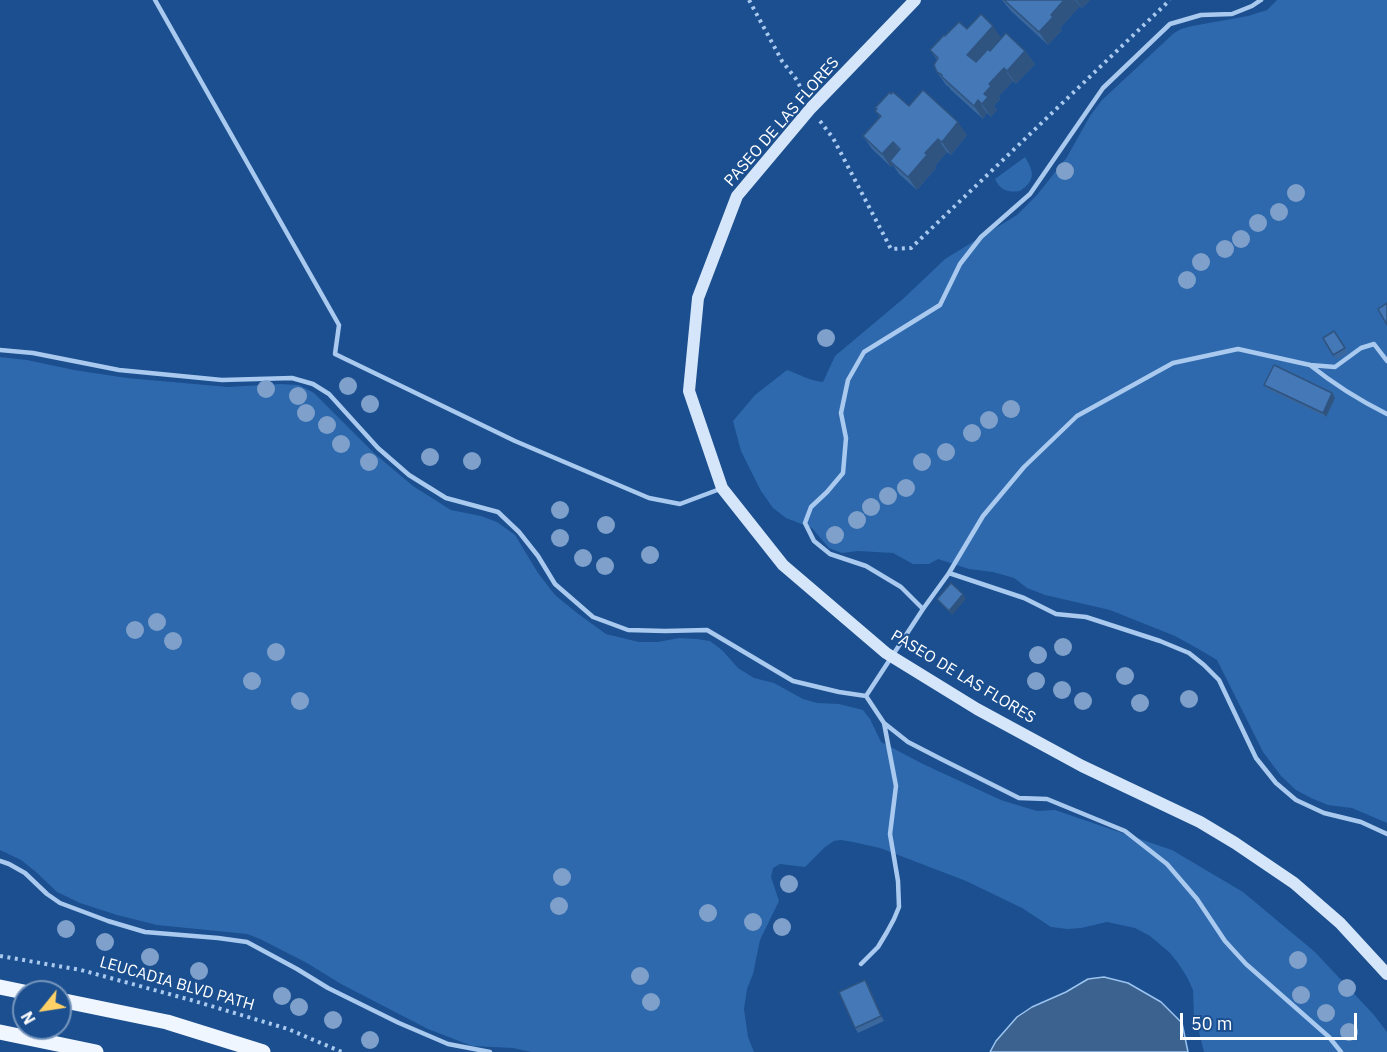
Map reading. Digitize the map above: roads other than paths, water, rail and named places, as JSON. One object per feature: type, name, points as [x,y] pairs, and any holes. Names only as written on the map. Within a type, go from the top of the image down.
[{"type":"main road","points":[[72,1002],[167,1022],[263,1052]]},
{"type":"main road","points":[[0,1032],[96,1052]]},
{"type":"street","name":"PASEO DE LAS FLORES","points":[[915,0],[811,108],[737,196],[698,298],[689,392],[722,488],[783,565],[892,657],[977,709],[1082,766],[1200,822],[1235,843],[1294,883],[1340,923],[1387,974]]},
{"type":"lane","points":[[155,0],[339,326],[334,354],[515,441],[649,498],[681,504],[722,488]]},
{"type":"lane","points":[[923,609],[901,587],[866,566],[830,554],[814,541],[805,523],[811,507],[843,473],[846,438],[841,413],[848,380],[864,352],[940,305],[960,264],[981,237],[1030,194],[1103,88],[1170,24],[1201,15],[1232,14],[1261,0]]},
{"type":"lane","points":[[866,696],[949,573],[983,516],[1024,467],[1077,416],[1173,363],[1238,349],[1310,365],[1335,367],[1360,348],[1374,344],[1387,361]]},
{"type":"lane","points":[[0,350],[33,353],[118,370],[222,380],[292,378],[313,384],[329,394],[378,448],[410,475],[446,498],[498,512],[519,532],[538,556],[555,584],[592,617],[628,630],[665,632],[707,630],[793,681],[866,696],[884,723],[909,742],[1019,798],[1047,799],[1125,831],[1167,864],[1197,899],[1225,941],[1246,964],[1329,1037],[1341,1052]]},
{"type":"lane","points":[[1310,365],[1333,384],[1358,400],[1387,414]]},
{"type":"lane","points":[[949,573],[1024,598],[1056,614],[1086,617],[1189,653],[1219,680],[1256,758],[1276,783],[1296,800],[1324,813],[1361,822],[1387,834]]},
{"type":"lane","points":[[861,964],[878,947],[898,907],[898,881],[890,834],[896,786],[884,723]]},
{"type":"lane","points":[[0,861],[25,873],[60,903],[145,932],[247,942],[328,988],[399,1023],[448,1044],[490,1052]]}]
